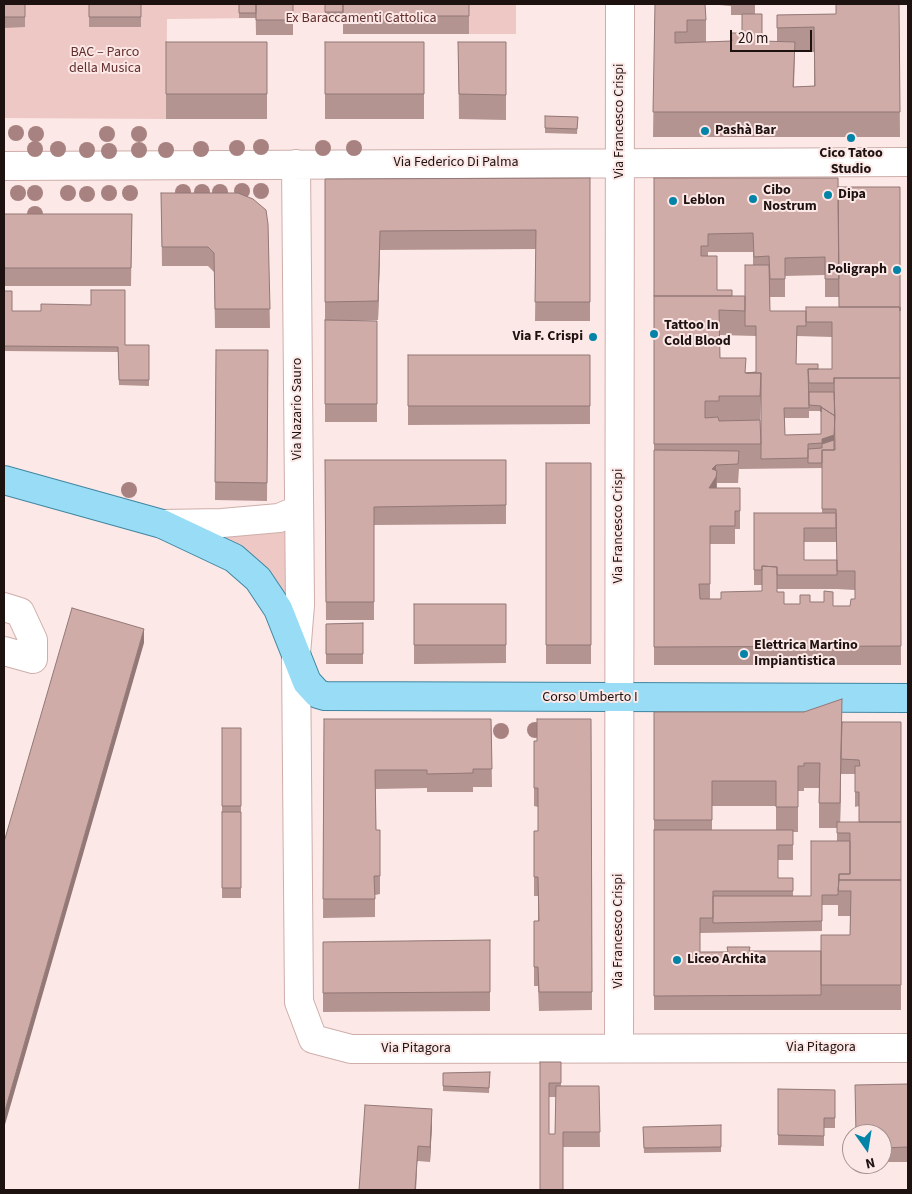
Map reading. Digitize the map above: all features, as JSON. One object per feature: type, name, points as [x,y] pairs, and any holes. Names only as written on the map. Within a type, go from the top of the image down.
[{"type":"main road","name":"Corso Umberto I","points":[[4,480],[162,524],[234,558],[258,579],[278,609],[310,686],[318,694],[331,698],[908,698]]},
{"type":"street","name":"Via Francesco Crispi","points":[[619,1048],[620,4]]},
{"type":"street","name":"Via Federico Di Palma","points":[[4,166],[908,162]]},
{"type":"street","name":"Via Nazario Sauro","points":[[296,164],[300,605],[296,654]]},
{"type":"street","points":[[162,524],[222,523],[270,519],[298,510]]},
{"type":"street","points":[[4,607],[20,612],[33,640],[33,659],[4,651]]},
{"type":"street","name":"Via Pitagora","points":[[296,654],[299,1002],[313,1039],[351,1049],[908,1048]]},
{"type":"green space","name":"BAC – Parco della Musica","points":[[4,4],[516,4],[516,34],[343,34],[343,17],[293,17],[293,35],[256,35],[255,18],[167,19],[166,119],[4,118]]},
{"type":"green space","points":[[287,525],[285,592],[282,594],[215,534]]},
{"type":"building","points":[[4,4],[25,4],[25,17],[4,17]]},
{"type":"building","points":[[89,4],[141,4],[141,17],[89,17]]},
{"type":"building","points":[[239,4],[256,4],[256,13],[239,13]]},
{"type":"building","points":[[256,4],[293,4],[293,20],[256,20]]},
{"type":"building","points":[[325,4],[343,4],[343,12],[325,12]]},
{"type":"building","points":[[343,4],[469,4],[469,16],[343,16]]},
{"type":"building","points":[[655,4],[705,4],[706,20],[687,20],[687,32],[675,32],[675,43],[732,41],[731,33],[742,33],[742,14],[762,14],[762,41],[795,42],[793,87],[815,86],[814,27],[777,28],[777,15],[836,14],[836,4],[899,4],[900,112],[653,112]]},
{"type":"building","points":[[166,42],[267,42],[267,94],[166,94]]},
{"type":"building","points":[[325,42],[424,42],[424,94],[325,94]]},
{"type":"building","points":[[458,42],[506,42],[506,95],[459,94]]},
{"type":"building","points":[[545,116],[578,117],[577,129],[545,128]]},
{"type":"building","points":[[590,178],[590,302],[535,302],[536,230],[380,231],[378,301],[325,302],[325,179]]},
{"type":"building","points":[[654,178],[838,178],[839,279],[825,279],[825,257],[785,258],[785,279],[770,279],[769,256],[754,257],[753,233],[708,234],[708,246],[701,246],[701,256],[717,256],[717,290],[732,290],[732,296],[654,296]]},
{"type":"building","points":[[838,187],[900,187],[900,307],[839,307]]},
{"type":"building","points":[[161,193],[238,193],[253,199],[266,210],[270,309],[215,309],[214,253],[208,247],[162,247]]},
{"type":"building","points":[[4,214],[132,214],[131,268],[4,268]]},
{"type":"building","points":[[745,265],[769,265],[770,311],[806,311],[806,326],[797,326],[796,364],[818,364],[818,369],[808,369],[809,408],[784,408],[785,435],[821,434],[821,407],[835,416],[834,435],[822,439],[822,443],[808,444],[808,458],[761,459],[761,373],[746,373],[756,372],[756,326],[745,326]]},
{"type":"building","points":[[91,290],[125,290],[125,345],[149,345],[149,380],[119,380],[118,347],[4,346],[4,291],[12,291],[12,311],[41,311],[41,304],[91,305]]},
{"type":"building","points":[[654,296],[745,296],[745,311],[719,310],[720,358],[746,358],[745,373],[761,373],[760,396],[719,396],[719,401],[705,401],[705,418],[718,417],[719,421],[760,420],[761,444],[654,444]]},
{"type":"building","points":[[806,307],[900,307],[900,378],[834,378],[834,383],[809,383],[808,369],[832,369],[832,322],[806,322]]},
{"type":"building","points":[[325,320],[377,321],[377,404],[325,404]]},
{"type":"building","points":[[216,350],[268,350],[267,483],[215,482]]},
{"type":"building","points":[[408,355],[590,355],[590,406],[408,406]]},
{"type":"building","points":[[834,378],[900,378],[901,646],[654,647],[654,450],[739,451],[738,464],[716,465],[712,469],[717,471],[716,477],[709,488],[740,488],[740,511],[735,511],[735,526],[710,526],[710,584],[699,584],[700,599],[721,599],[721,592],[762,591],[762,566],[777,567],[777,592],[784,592],[784,604],[800,604],[800,595],[810,595],[810,602],[824,602],[824,591],[833,592],[833,606],[850,606],[851,599],[855,599],[855,571],[837,571],[836,509],[822,509],[822,450],[835,450]]},
{"type":"building","points":[[809,392],[834,392],[835,416],[821,406],[809,405]]},
{"type":"building","points":[[834,440],[834,450],[822,450],[822,463],[808,463],[808,449],[822,448],[822,444]]},
{"type":"building","points":[[325,460],[506,460],[506,505],[374,507],[374,602],[326,602]]},
{"type":"building","points":[[546,463],[591,463],[591,645],[546,645]]},
{"type":"building","points":[[754,513],[836,513],[836,528],[804,528],[804,560],[837,560],[837,575],[777,575],[777,567],[762,566],[762,570],[754,570]]},
{"type":"building","points":[[414,604],[506,604],[506,645],[414,645]]},
{"type":"building","points":[[72,608],[144,629],[4,1114],[4,842]]},
{"type":"building","points":[[363,623],[363,654],[326,654],[326,624]]},
{"type":"building","points":[[842,699],[840,803],[819,803],[820,763],[804,763],[804,766],[798,766],[798,807],[776,807],[776,781],[712,781],[712,820],[654,820],[654,712],[804,712]]},
{"type":"building","points":[[324,719],[491,719],[492,769],[473,769],[473,773],[427,774],[427,770],[375,770],[376,830],[380,830],[380,876],[374,876],[375,899],[323,899]]},
{"type":"building","points":[[537,719],[591,719],[592,992],[539,992],[538,967],[534,967],[534,921],[539,921],[538,877],[534,877],[534,831],[538,831],[538,788],[534,788],[534,741],[537,741]]},
{"type":"building","points":[[842,722],[901,722],[901,822],[859,822],[859,792],[855,792],[855,766],[860,766],[859,760],[841,759]]},
{"type":"building","points":[[222,728],[241,728],[241,806],[222,806]]},
{"type":"building","points":[[222,812],[241,812],[241,888],[222,888]]},
{"type":"building","points":[[837,822],[901,822],[901,880],[839,880],[839,874],[850,874],[850,833],[837,833]]},
{"type":"building","points":[[654,830],[793,830],[793,845],[778,845],[778,878],[793,878],[793,891],[713,891],[713,918],[700,918],[700,952],[728,952],[727,947],[750,947],[749,951],[821,951],[821,995],[654,996]]},
{"type":"building","points":[[811,841],[850,841],[850,874],[839,874],[838,895],[822,895],[822,921],[713,923],[713,896],[811,896]]},
{"type":"building","points":[[839,880],[901,880],[901,985],[821,985],[821,935],[850,935],[851,891],[838,891]]},
{"type":"building","points":[[490,940],[490,992],[323,993],[323,942]]},
{"type":"building","points":[[540,1062],[561,1062],[561,1083],[549,1083],[549,1134],[555,1134],[556,1086],[599,1086],[600,1132],[563,1132],[563,1190],[540,1190]]},
{"type":"building","points":[[490,1072],[489,1088],[443,1086],[443,1073]]},
{"type":"building","points":[[908,1084],[908,1147],[892,1148],[892,1124],[856,1124],[855,1085]]},
{"type":"building","points":[[778,1089],[835,1090],[835,1118],[824,1118],[824,1136],[778,1135]]},
{"type":"building","points":[[365,1105],[432,1109],[430,1147],[418,1146],[415,1190],[359,1190]]},
{"type":"building","points":[[721,1125],[721,1147],[644,1148],[643,1127]]},
{"type":"place","name":"Pashà Bar","points":[[705,131]]},
{"type":"place","name":"Cico Tatoo Studio","points":[[851,138]]},
{"type":"place","name":"Dipa","points":[[828,195]]},
{"type":"place","name":"Cibo Nostrum","points":[[753,199]]},
{"type":"place","name":"Leblon","points":[[673,201]]},
{"type":"place","name":"Poligraph","points":[[897,270]]},
{"type":"place","name":"Tattoo In Cold Blood","points":[[654,334]]},
{"type":"place","name":"Via F. Crispi","points":[[593,337]]},
{"type":"place","name":"Elettrica Martino Impiantistica","points":[[744,654]]},
{"type":"place","name":"Liceo Archita","points":[[677,960]]},
{"type":"park label","name":"Ex Baraccamenti Cattolica","points":[[361,19]]}]
